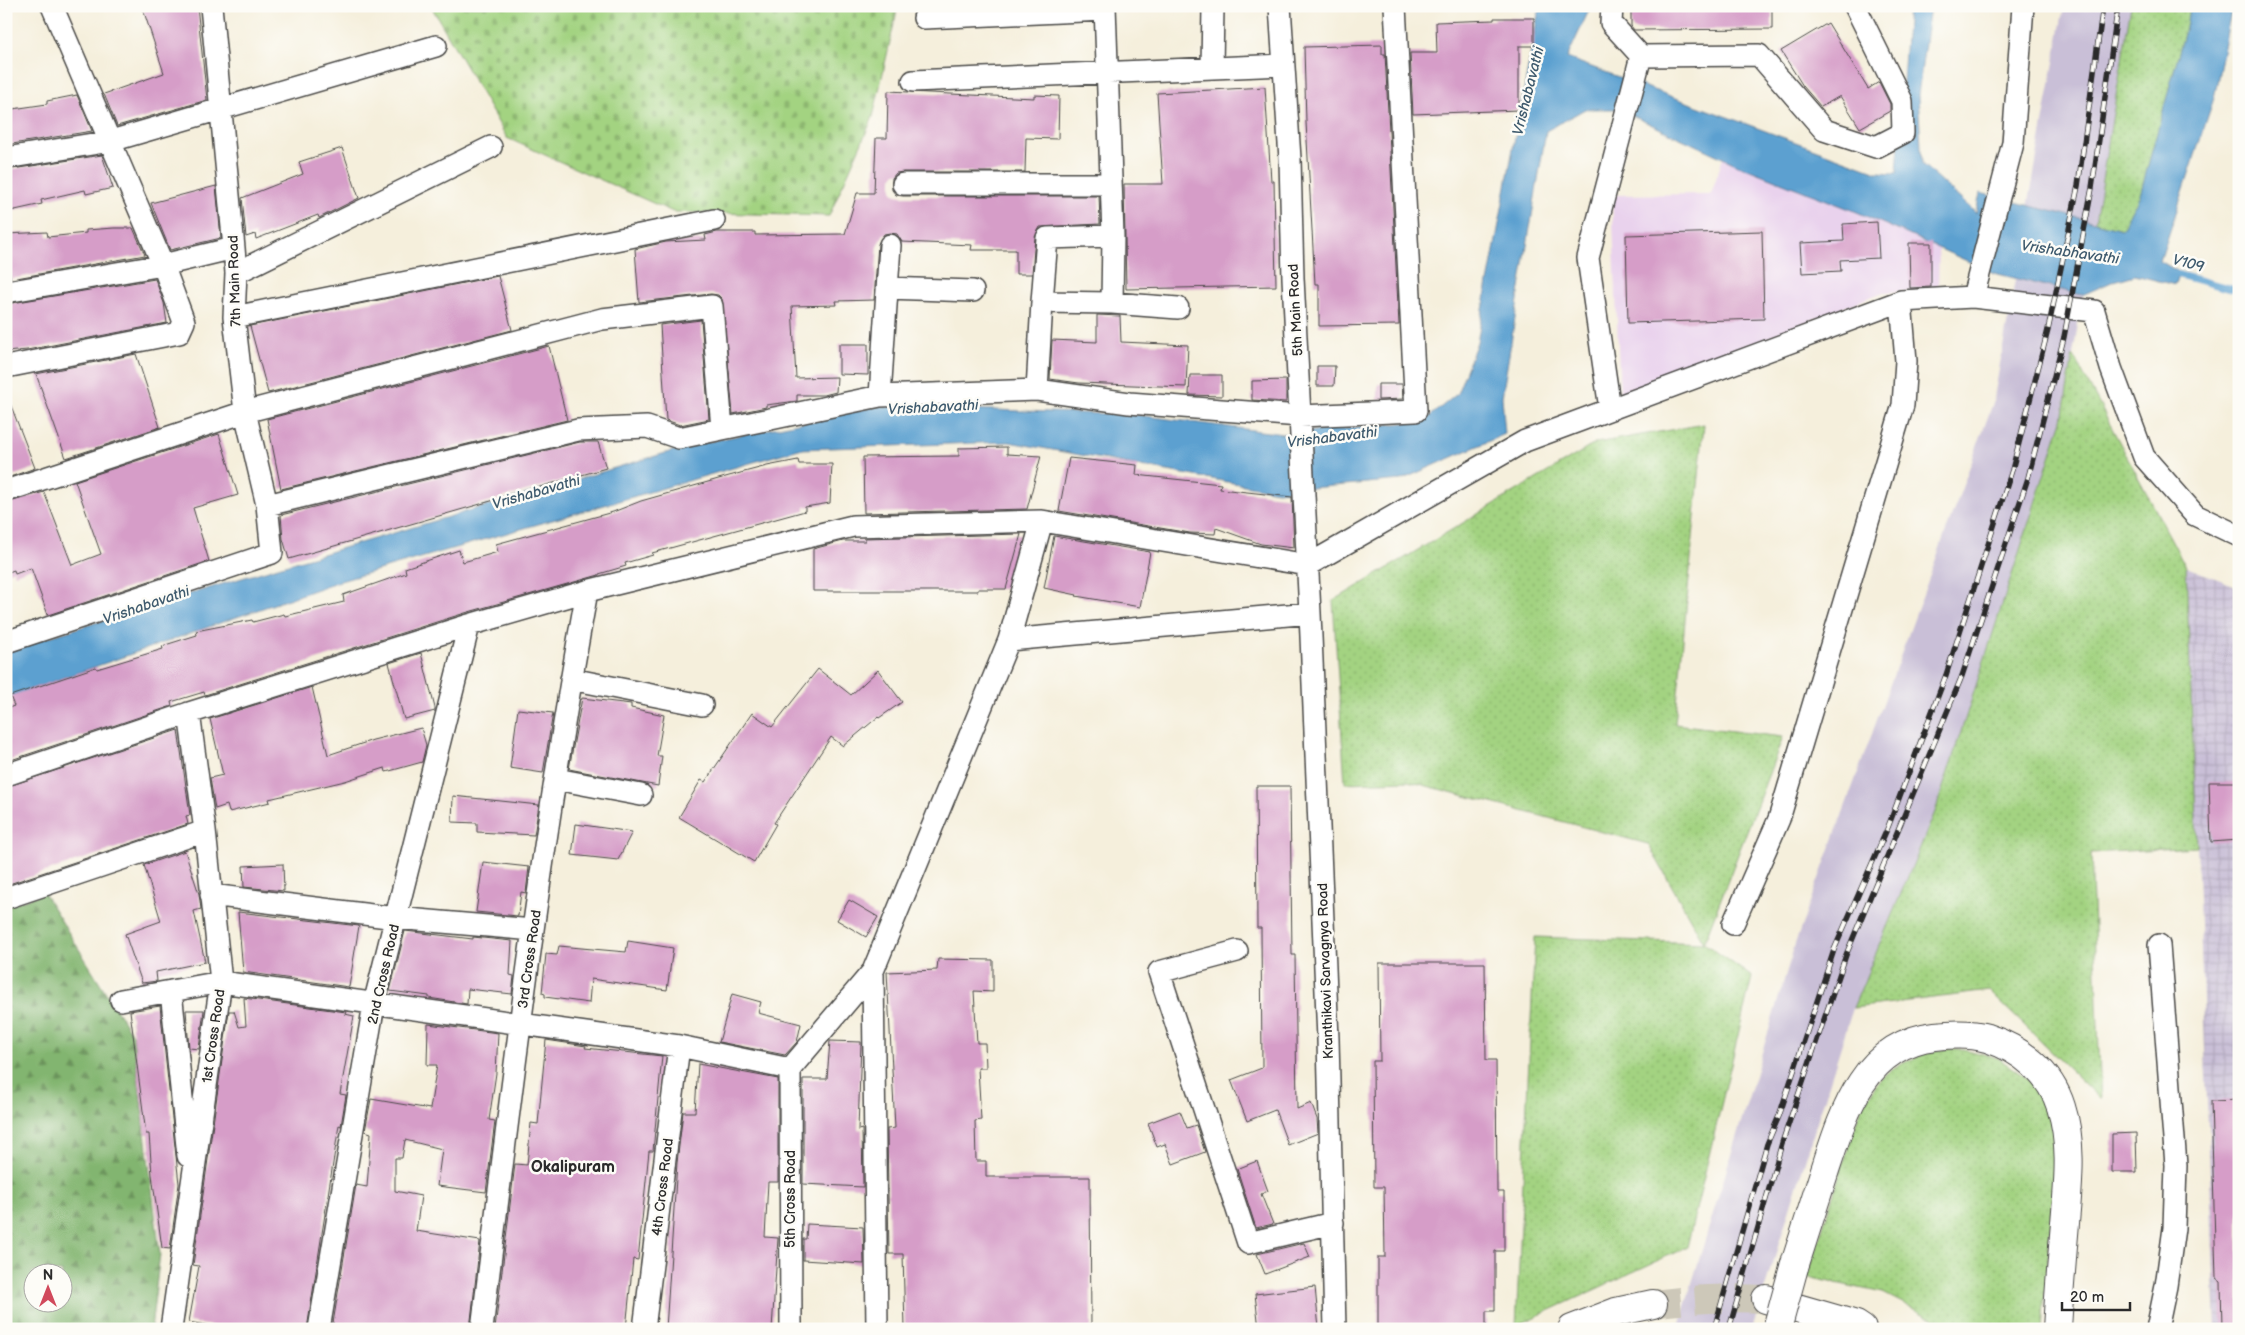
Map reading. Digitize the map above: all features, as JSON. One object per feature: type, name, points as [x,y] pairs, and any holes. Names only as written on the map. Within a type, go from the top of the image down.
[{"type":"main road","points":[[1777,1329],[1794,1267],[1842,1120],[1856,1091],[1873,1067],[1894,1049],[1920,1038],[1952,1034],[1979,1036],[2003,1043],[2023,1054],[2040,1071],[2054,1090],[2062,1108],[2068,1152],[2068,1180],[2057,1329]]},
{"type":"main road","points":[[1766,1299],[1856,1325],[1862,1329]]},
{"type":"main road","points":[[1572,1329],[1616,1312],[1654,1304]]},
{"type":"street","points":[[6,367],[179,334],[184,322],[111,141],[52,6]]},
{"type":"street","name":"7th Main Road","points":[[6,642],[272,553],[267,505],[245,412],[234,317],[236,272],[222,109],[210,6]]},
{"type":"street","points":[[1212,68],[1213,6]]},
{"type":"street","name":"5th Main Road","points":[[1280,6],[1282,65],[1290,159],[1293,278],[1310,613]]},
{"type":"street","points":[[267,505],[578,430],[647,427],[679,438],[880,396],[1037,390],[1129,403],[1300,416],[1416,411],[1395,6]]},
{"type":"street","points":[[1612,6],[1611,23],[1641,56],[1759,55],[1824,130],[1876,147],[1903,133],[1902,101],[1855,6]]},
{"type":"street","points":[[1973,297],[2013,144],[2023,6]]},
{"type":"street","points":[[924,18],[1105,8],[1113,236],[1112,303]]},
{"type":"street","points":[[6,158],[111,141],[436,46]]},
{"type":"street","points":[[1610,409],[1588,258],[1641,56]]},
{"type":"street","points":[[913,81],[1282,65]]},
{"type":"street","points":[[236,272],[491,147]]},
{"type":"street","points":[[903,184],[1110,184]]},
{"type":"street","points":[[234,317],[714,220]]},
{"type":"street","points":[[1037,390],[1047,238],[1113,236]]},
{"type":"street","points":[[880,396],[890,245]]},
{"type":"street","points":[[6,292],[162,265],[234,248]]},
{"type":"street","points":[[887,288],[973,292]]},
{"type":"street","points":[[6,775],[189,713],[469,625],[587,591],[853,526],[1042,521],[1308,565],[1525,441],[1901,301],[1973,297],[2094,311],[2111,368],[2144,457],[2195,515],[2239,536]]},
{"type":"street","points":[[1733,924],[1779,819],[1902,404],[1906,361],[1901,301]]},
{"type":"street","points":[[1042,302],[1112,303],[1178,308]]},
{"type":"street","points":[[6,491],[245,412],[602,319],[712,306],[722,429]]},
{"type":"street","points":[[121,1000],[220,982],[679,1046],[790,1069],[873,970],[1009,640],[1042,521]]},
{"type":"street","name":"3rd Cross Road","points":[[482,1329],[519,1024],[571,679],[587,591]]},
{"type":"street","points":[[1009,640],[1310,613]]},
{"type":"street","name":"Kranthikavi Sarvagnya Road","points":[[1310,613],[1328,1039],[1335,1329]]},
{"type":"street","name":"2nd Cross Road","points":[[319,1329],[374,1004],[469,625]]},
{"type":"street","points":[[571,679],[702,705]]},
{"type":"street","name":"1st Cross Road","points":[[171,1329],[220,982],[205,832],[189,713]]},
{"type":"street","points":[[556,779],[641,795]]},
{"type":"street","points":[[6,898],[205,832]]},
{"type":"street","points":[[211,895],[396,918],[533,930]]},
{"type":"street","points":[[2157,1329],[2166,1286],[2174,1228],[2176,1165],[2159,944]]},
{"type":"street","points":[[1237,951],[1159,972],[1248,1243],[1332,1224]]},
{"type":"street","points":[[873,970],[877,1329]]},
{"type":"street","points":[[171,991],[191,1189]]},
{"type":"street","name":"4th Cross Road","points":[[644,1329],[679,1046]]},
{"type":"street","name":"5th Cross Road","points":[[790,1069],[791,1329]]},
{"type":"shaded area","points":[[2064,6],[2131,6],[2062,420],[1935,812],[1853,1008],[1752,1329],[1678,1329],[1795,944],[1993,403]]},
{"type":"shaded area","points":[[1723,158],[1857,212],[1939,249],[1938,290],[1883,292],[1620,396],[1612,195],[1711,194]]},
{"type":"shaded area","points":[[2186,567],[2239,587],[2239,1329],[2216,1329]]},
{"type":"green space","points":[[431,6],[898,6],[873,117],[829,216],[673,212],[507,138]]},
{"type":"green space","points":[[2131,6],[2189,6],[2187,23],[2140,195],[2122,229],[2095,222]]},
{"type":"green space","points":[[2073,355],[2186,567],[2197,847],[2091,853],[2101,1100],[1989,991],[1853,1008],[1935,812],[2062,420]]},
{"type":"green space","points":[[1704,424],[1675,724],[1783,737],[1704,943],[1648,844],[1408,781],[1345,783],[1333,601],[1596,443]]},
{"type":"green space","points":[[44,893],[133,1036],[160,1254],[151,1329],[83,1329],[53,1324],[52,1329],[6,1329],[6,906]]},
{"type":"green space","points":[[1535,937],[1704,943],[1752,977],[1687,1247],[1516,1326]]},
{"type":"green space","points":[[1964,1049],[1998,1058],[2028,1079],[2048,1108],[2058,1142],[2042,1329],[1947,1329],[1936,1320],[1883,1293],[1807,1277],[1861,1108],[1881,1078],[1895,1067],[1928,1052]]},
{"type":"water","points":[[1543,6],[1591,6],[1567,58],[1877,172],[1897,173],[1908,6],[1930,6],[1918,95],[1922,164],[1976,213],[1980,193],[2122,229],[2140,195],[2187,23],[2189,6],[2232,6],[2214,98],[2160,261],[2179,272],[2175,285],[2135,275],[2114,281],[2082,295],[1994,273],[1857,212],[1740,166],[1618,109],[1585,109],[1546,131],[1502,397],[1505,434],[1401,480],[1277,491],[1009,442],[799,449],[337,582],[6,698],[6,650],[278,567],[693,445],[879,406],[1138,415],[1283,434],[1424,421],[1457,394],[1477,342],[1538,14]]},
{"type":"building","points":[[142,6],[197,6],[207,100],[117,126],[104,94],[164,73]]},
{"type":"building","points":[[1631,6],[1772,6],[1772,29],[1634,30],[1631,26]]},
{"type":"building","points":[[1494,18],[1534,18],[1534,46],[1519,46],[1519,110],[1413,114],[1410,53],[1437,53],[1436,22],[1494,20]]},
{"type":"building","points":[[1828,23],[1868,89],[1879,82],[1890,104],[1890,111],[1860,128],[1840,96],[1821,107],[1803,86],[1781,51]]},
{"type":"building","points":[[1382,45],[1382,54],[1385,54],[1399,325],[1319,326],[1319,284],[1315,284],[1304,47]]},
{"type":"building","points":[[1265,87],[1271,181],[1274,181],[1276,286],[1126,289],[1124,184],[1163,184],[1157,93]]},
{"type":"building","points":[[888,91],[1034,98],[1034,95],[1059,96],[1058,139],[1026,138],[1025,172],[903,172],[896,173],[892,178],[892,190],[896,195],[903,196],[1099,196],[1100,224],[1040,227],[1035,237],[1032,274],[1016,274],[1016,250],[971,250],[972,245],[902,242],[897,234],[884,234],[878,244],[874,300],[836,301],[837,305],[792,306],[796,378],[837,377],[836,392],[824,395],[797,395],[797,401],[766,405],[766,407],[733,414],[722,299],[718,295],[711,294],[639,302],[635,249],[666,242],[706,240],[705,235],[717,232],[755,232],[755,235],[845,234],[857,193],[874,193],[876,138],[887,138]]},
{"type":"building","points":[[77,95],[92,131],[6,145],[6,110],[47,104],[47,101]]},
{"type":"building","points":[[342,148],[359,198],[319,218],[318,215],[256,239],[255,234],[246,237],[242,198],[303,174],[299,162]]},
{"type":"building","points":[[102,155],[113,188],[86,194],[85,190],[41,200],[42,204],[6,212],[6,170]]},
{"type":"building","points":[[216,186],[221,238],[170,250],[151,203]]},
{"type":"building","points":[[1877,222],[1879,258],[1840,260],[1841,271],[1802,273],[1800,243],[1844,241],[1843,224]]},
{"type":"building","points":[[133,228],[145,255],[11,279],[6,257],[6,234],[47,232],[48,237],[86,233],[86,230]]},
{"type":"building","points":[[1762,231],[1764,319],[1628,323],[1626,235]]},
{"type":"building","points":[[1909,243],[1931,243],[1931,287],[1910,288]]},
{"type":"building","points":[[498,276],[512,330],[268,393],[250,326]]},
{"type":"building","points":[[155,279],[164,303],[167,323],[27,350],[6,352],[6,304]]},
{"type":"building","points":[[1097,315],[1120,316],[1121,342],[1188,345],[1186,387],[1079,383],[1050,379],[1052,340],[1097,342]]},
{"type":"building","points":[[701,320],[709,419],[680,425],[666,420],[660,325]]},
{"type":"building","points":[[839,344],[868,344],[868,375],[839,374]]},
{"type":"building","points":[[549,346],[567,420],[281,489],[267,419]]},
{"type":"building","points":[[136,354],[160,427],[66,458],[36,374]]},
{"type":"building","points":[[1317,366],[1335,366],[1334,386],[1317,386]]},
{"type":"building","points":[[1190,375],[1222,375],[1222,396],[1189,395]]},
{"type":"building","points":[[1286,380],[1286,402],[1252,400],[1252,381]]},
{"type":"building","points":[[1378,384],[1402,384],[1403,399],[1378,400]]},
{"type":"building","points":[[8,398],[35,468],[10,477],[6,468]]},
{"type":"building","points":[[219,434],[238,495],[193,508],[209,561],[48,615],[31,568],[15,574],[14,570],[6,573],[6,503],[44,492],[72,565],[101,554],[75,481]]},
{"type":"building","points":[[580,442],[598,442],[606,468],[289,559],[283,539],[281,515]]},
{"type":"building","points":[[1007,447],[1007,454],[1041,456],[1027,509],[864,513],[863,457],[959,456],[959,448]]},
{"type":"building","points":[[1069,458],[1137,465],[1136,475],[1221,484],[1220,489],[1292,497],[1294,548],[1261,544],[1216,528],[1215,534],[1190,533],[1059,511]]},
{"type":"building","points":[[798,460],[799,464],[832,464],[830,503],[805,507],[805,511],[652,553],[653,555],[625,563],[626,566],[599,575],[465,613],[205,695],[204,692],[171,702],[172,706],[8,761],[6,756],[6,709],[14,706],[10,696],[96,667],[97,669],[163,649],[162,646],[197,635],[196,631],[252,620],[253,622],[284,614],[285,616],[344,602],[343,595],[406,573],[405,568],[459,550],[463,562],[498,552],[496,544],[613,512],[641,501],[729,476]]},
{"type":"building","points":[[1021,534],[1006,589],[978,589],[978,591],[813,591],[813,549],[843,541],[865,541],[865,538]]},
{"type":"building","points":[[1054,536],[1150,552],[1140,607],[1076,596],[1044,588]]},
{"type":"building","points":[[421,653],[435,711],[404,719],[389,663]]},
{"type":"building","points":[[818,669],[851,695],[878,670],[902,702],[878,717],[843,746],[831,737],[774,823],[776,824],[754,862],[679,817],[701,780],[705,782],[752,713],[772,727]]},
{"type":"building","points":[[312,687],[328,755],[373,740],[421,728],[426,745],[422,762],[386,772],[385,768],[345,781],[269,799],[270,802],[229,812],[227,805],[215,809],[210,778],[223,775],[210,719]]},
{"type":"building","points":[[582,698],[631,704],[631,708],[664,715],[657,756],[662,756],[658,786],[569,769]]},
{"type":"building","points":[[518,709],[553,713],[543,773],[510,768]]},
{"type":"building","points":[[178,730],[190,815],[186,816],[188,824],[6,885],[6,787]]},
{"type":"building","points":[[2209,782],[2238,782],[2239,840],[2211,842]]},
{"type":"building","points":[[1256,786],[1290,786],[1292,955],[1295,955],[1297,1109],[1311,1103],[1317,1119],[1318,1133],[1288,1145],[1275,1110],[1247,1121],[1231,1080],[1262,1068],[1261,928],[1257,928]]},
{"type":"building","points":[[453,796],[539,805],[534,835],[477,832],[477,823],[452,822]]},
{"type":"building","points":[[576,824],[632,832],[618,860],[572,855]]},
{"type":"building","points":[[185,851],[199,894],[201,909],[194,911],[205,962],[156,972],[157,981],[142,983],[125,934],[161,921],[144,865]]},
{"type":"building","points":[[483,862],[529,867],[526,893],[521,892],[518,916],[476,912]]},
{"type":"building","points":[[283,864],[284,891],[244,887],[243,866]]},
{"type":"building","points":[[849,900],[878,917],[866,937],[837,920]]},
{"type":"building","points":[[238,912],[359,926],[349,987],[243,972]]},
{"type":"building","points":[[405,931],[473,939],[473,937],[512,941],[510,975],[514,976],[512,994],[468,989],[467,1004],[429,998],[429,996],[390,991]]},
{"type":"building","points":[[628,941],[673,948],[667,990],[591,979],[589,1003],[545,997],[545,994],[542,993],[546,954],[557,955],[559,946],[626,952]]},
{"type":"building","points":[[938,959],[993,960],[993,992],[974,991],[977,1043],[985,1043],[986,1068],[978,1068],[981,1120],[975,1121],[976,1161],[986,1161],[986,1177],[1090,1177],[1091,1329],[905,1329],[903,1254],[889,1254],[887,1129],[895,1128],[887,972],[937,970]]},
{"type":"building","points":[[1379,963],[1485,963],[1486,1060],[1496,1060],[1497,1192],[1504,1192],[1504,1251],[1495,1251],[1495,1311],[1486,1311],[1486,1329],[1378,1329],[1378,1257],[1385,1257],[1384,1187],[1374,1187],[1373,1061],[1380,1061]]},
{"type":"building","points":[[732,994],[761,1002],[758,1013],[801,1024],[797,1042],[785,1055],[719,1042]]},
{"type":"building","points":[[244,998],[346,1012],[345,1014],[354,1016],[340,1094],[346,1095],[341,1126],[339,1125],[307,1329],[229,1329],[189,1322],[199,1266],[193,1265],[229,1011],[234,1011],[239,1027],[246,1026]]},
{"type":"building","points":[[160,1006],[179,1184],[170,1249],[162,1248],[152,1175],[149,1134],[146,1134],[130,1011]]},
{"type":"building","points":[[186,1010],[204,1010],[199,1049],[189,1048]]},
{"type":"building","points":[[428,1024],[498,1033],[496,1073],[489,1120],[495,1121],[486,1192],[437,1186],[442,1149],[405,1140],[402,1158],[395,1158],[395,1191],[421,1196],[416,1231],[480,1241],[470,1329],[332,1329],[356,1185],[367,1187],[371,1133],[365,1131],[371,1099],[430,1109],[437,1065],[427,1065]]},
{"type":"building","points":[[546,1040],[586,1046],[585,1048],[662,1056],[653,1151],[649,1151],[638,1260],[633,1259],[626,1329],[495,1329],[515,1164],[527,1165],[531,1123],[538,1124]]},
{"type":"building","points":[[830,1041],[861,1042],[858,1130],[862,1129],[863,1187],[803,1184],[803,1079],[827,1079]]},
{"type":"building","points":[[698,1064],[778,1079],[778,1182],[768,1182],[765,1237],[778,1238],[772,1329],[666,1329],[677,1163],[683,1112],[695,1112]]},
{"type":"building","points":[[2239,1100],[2239,1329],[2222,1329],[2221,1282],[2216,1278],[2211,1101]]},
{"type":"building","points":[[1180,1111],[1187,1128],[1196,1125],[1205,1152],[1173,1164],[1165,1144],[1157,1147],[1148,1123]]},
{"type":"building","points":[[2136,1133],[2137,1172],[2112,1172],[2112,1134]]},
{"type":"building","points":[[1257,1161],[1268,1191],[1261,1194],[1273,1224],[1256,1228],[1237,1169]]},
{"type":"building","points":[[807,1224],[863,1227],[864,1264],[803,1260],[803,1239],[806,1239]]},
{"type":"building","points":[[1304,1243],[1310,1257],[1265,1274],[1257,1254]]},
{"type":"building","points":[[1315,1287],[1319,1329],[1259,1329],[1255,1294]]},
{"type":"waterway","name":"V109","points":[[2172,273],[2239,291]]},
{"type":"tunnel","points":[[1653,1304],[1710,1299],[1766,1299]]},
{"type":"railway","points":[[1714,1329],[1767,1144],[1779,1116],[1834,950],[1888,827],[1946,675],[2012,470],[2048,330],[2078,186],[2103,6]]},
{"type":"railway","points":[[1729,1329],[1782,1143],[1846,955],[1962,676],[2028,478],[2064,337],[2092,188],[2118,6]]},
{"type":"district","name":"Okalipuram","points":[[573,1166]]},
{"type":"water label","name":"Vrishabavathi","points":[[1528,91]]},
{"type":"water label","name":"Vrishabhavathi","points":[[2070,252]]},
{"type":"water label","name":"Vrishabavathi","points":[[933,407]]},
{"type":"water label","name":"Vrishabavathi","points":[[1332,437]]},
{"type":"water label","name":"Vrishabavathi","points":[[536,492]]},
{"type":"water label","name":"Vrishabavathi","points":[[146,605]]}]
